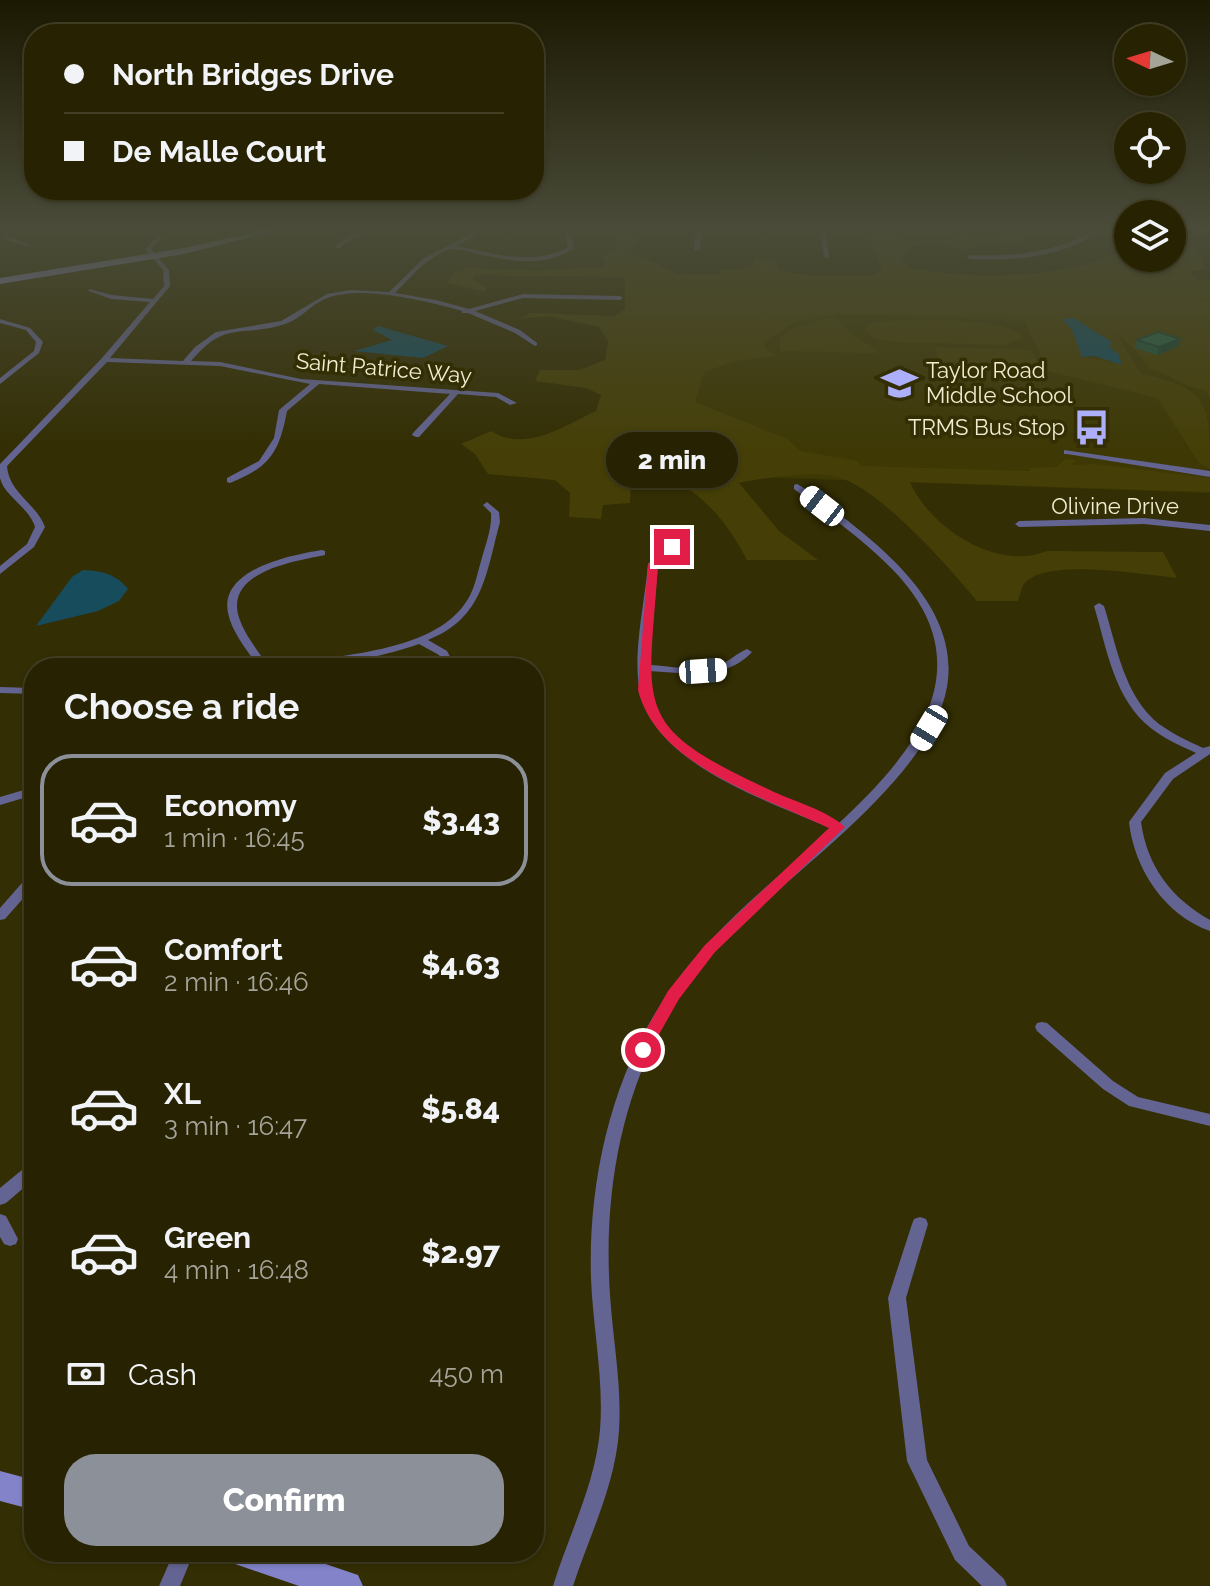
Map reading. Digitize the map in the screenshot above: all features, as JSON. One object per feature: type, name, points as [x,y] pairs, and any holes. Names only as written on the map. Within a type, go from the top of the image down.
[{"type":"main road","points":[[0,1486],[24,1492]]},
{"type":"main road","points":[[274,1562],[347,1586]]},
{"type":"street","points":[[0,571],[31,545],[40,527],[33,510],[5,487],[1,478],[3,466],[102,364],[156,301]]},
{"type":"street","points":[[185,363],[202,341],[219,332],[289,321],[303,314],[316,301]]},
{"type":"street","points":[[424,301],[513,328],[535,344]]},
{"type":"street","points":[[464,312],[505,301]]},
{"type":"street","points":[[0,382],[37,352],[40,342],[28,329],[1,322]]},
{"type":"street","name":"Saint Patrice Way","points":[[102,364],[238,366],[286,379],[498,395],[513,403]]},
{"type":"street","points":[[230,480],[262,463],[278,438],[283,410],[317,382]]},
{"type":"street","points":[[416,435],[456,392]]},
{"type":"street","points":[[1067,452],[1210,474]]},
{"type":"street","points":[[0,457],[14,456]]},
{"type":"street","points":[[563,1586],[595,1499],[607,1452],[610,1402],[599,1274],[603,1198],[616,1122],[643,1050],[674,995],[710,949],[917,748],[938,704],[943,660],[933,620],[916,589],[872,545],[797,487]]},
{"type":"street","points":[[331,658],[420,640],[453,623],[471,602],[496,522],[495,512],[487,505]]},
{"type":"street","name":"Olivine Drive","points":[[1019,524],[1144,521],[1210,528]]},
{"type":"street","points":[[672,547],[653,564],[644,690],[649,708],[677,745],[712,768],[838,827]]},
{"type":"street","points":[[258,658],[233,614],[235,594],[247,579],[268,567],[322,553]]},
{"type":"street","points":[[1099,606],[1131,705],[1143,720],[1206,751],[1169,776],[1135,822],[1142,861],[1155,883],[1210,926]]},
{"type":"street","points":[[420,640],[443,653],[446,658]]},
{"type":"street","points":[[645,668],[721,669],[739,662],[747,652]]},
{"type":"street","points":[[0,690],[24,691]]},
{"type":"street","points":[[0,801],[24,794]]},
{"type":"street","points":[[0,916],[24,889]]},
{"type":"street","points":[[1042,1027],[1108,1085],[1134,1102],[1210,1120]]},
{"type":"street","points":[[0,1198],[24,1178]]},
{"type":"street","points":[[0,1221],[10,1239]]},
{"type":"street","points":[[920,1224],[897,1298],[917,1461],[962,1553],[997,1586]]},
{"type":"street","points":[[169,1586],[180,1562]]},
{"type":"shaded area","points":[[625,301],[1210,301],[1210,398],[1205,390],[1150,369],[1116,333],[1141,374],[1181,386],[1201,402],[1209,429],[1210,469],[1199,463],[1157,398],[1048,371],[1024,320],[839,314],[794,323],[764,343],[766,349],[779,356],[736,361],[704,372],[695,402],[787,439],[801,451],[858,461],[861,466],[1030,471],[1030,468],[1056,467],[1065,459],[1076,460],[1071,465],[1096,464],[1210,478],[1210,492],[910,482],[932,515],[967,541],[987,550],[1028,556],[1047,551],[1163,552],[1177,578],[1120,571],[1052,571],[1035,576],[1024,584],[1018,601],[977,601],[893,512],[855,484],[828,475],[775,477],[739,483],[779,531],[818,560],[747,560],[715,512],[694,493],[669,480],[631,480],[630,503],[603,505],[601,519],[569,517],[570,493],[555,480],[488,474],[475,454],[461,444],[491,431],[517,439],[544,435],[596,411],[601,395],[586,388],[535,381],[540,370],[579,370],[605,360],[608,342],[599,327],[548,316],[520,319],[530,313],[614,316],[625,309]],"holes":[[[1075,318],[1111,341],[1109,347],[1115,350],[1122,364],[1083,357],[1072,330],[1063,319]]]},
{"type":"shaded area","name":"Taylor Road Middle School","points":[[683,301],[1210,301],[1210,493],[669,474]]},
{"type":"shaded area","points":[[834,317],[857,338],[878,350],[874,353],[780,351],[780,337],[790,329]]},
{"type":"shaded area","points":[[885,321],[980,322],[1013,330],[1023,337],[1005,345],[894,342],[876,339],[864,331],[869,324]]},
{"type":"shaded area","points":[[935,347],[1032,350],[1039,365],[939,362]]},
{"type":"water","points":[[1074,318],[1112,342],[1109,347],[1118,353],[1122,365],[1095,356],[1082,357],[1072,330],[1062,319]]},
{"type":"water","points":[[378,326],[448,346],[423,358],[354,351],[392,340],[373,330]]},
{"type":"water","points":[[83,570],[108,574],[128,589],[119,601],[98,611],[36,626],[72,577]]},
{"type":"building","points":[[1158,332],[1180,339],[1159,347],[1137,340]]},
{"type":"place","name":"Taylor Road Middle School","points":[[900,383]]},
{"type":"place","name":"TRMS Bus Stop","points":[[1091,427]]},
{"type":"route","points":[[643,1050],[674,995],[710,949],[838,827],[712,768],[677,745],[660,727],[649,708],[644,690],[645,668],[653,564],[660,554],[672,547]]}]
